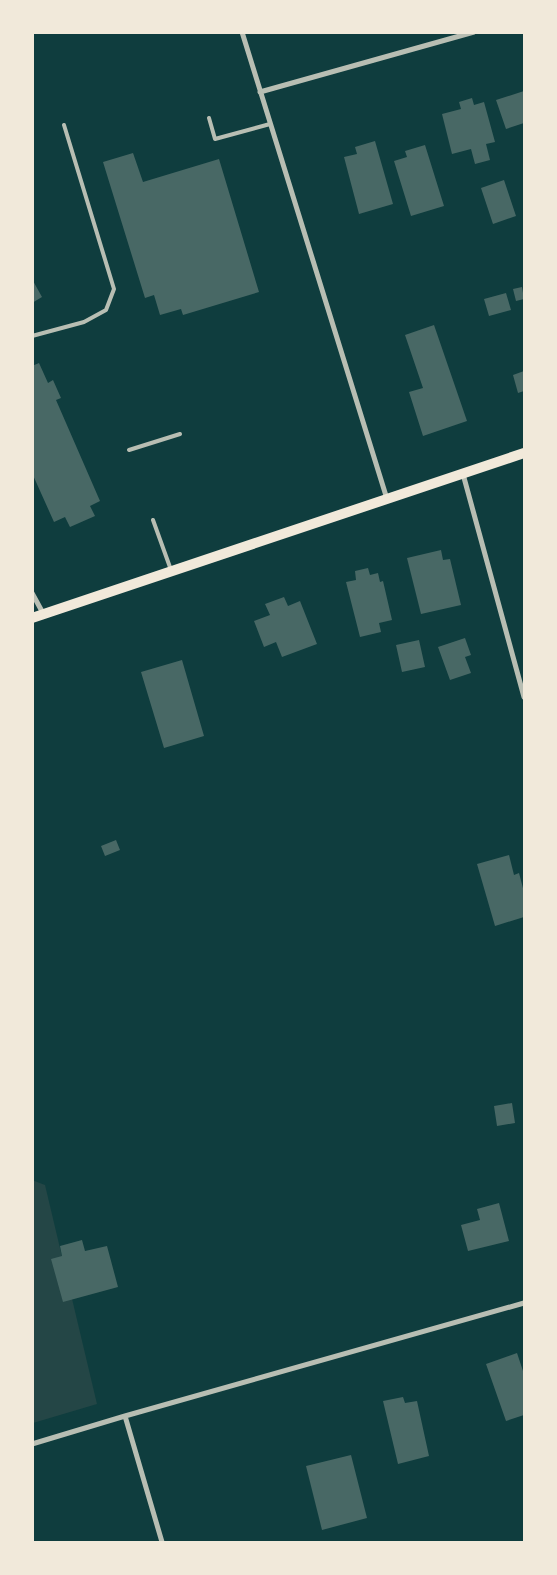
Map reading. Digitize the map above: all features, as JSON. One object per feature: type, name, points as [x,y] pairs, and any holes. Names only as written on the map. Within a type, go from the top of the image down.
[{"type":"main road","points":[[32,618],[524,453]]},
{"type":"street","points":[[242,32],[387,499]]},
{"type":"street","points":[[260,92],[474,32]]},
{"type":"street","points":[[463,474],[524,697]]},
{"type":"street","points":[[32,593],[44,615]]},
{"type":"street","points":[[32,1444],[524,1303]]},
{"type":"street","points":[[125,1416],[162,1542]]},
{"type":"lane","points":[[209,118],[215,139],[270,124]]},
{"type":"lane","points":[[32,336],[84,322],[106,310],[114,289],[64,125]]},
{"type":"lane","points":[[129,450],[180,434]]},
{"type":"lane","points":[[154,520],[172,572]]},
{"type":"shaded area","points":[[32,1180],[45,1185],[97,1404],[33,1423]]},
{"type":"building","points":[[524,91],[524,123],[506,129],[496,100]]},
{"type":"building","points":[[472,98],[474,105],[484,102],[495,142],[486,144],[490,160],[475,164],[471,149],[452,154],[442,114],[461,109],[459,102]]},
{"type":"building","points":[[375,141],[393,204],[359,214],[344,157],[357,154],[355,147]]},
{"type":"building","points":[[425,145],[444,206],[411,216],[394,161],[407,157],[405,151]]},
{"type":"building","points":[[133,153],[143,182],[219,159],[259,292],[183,315],[181,309],[160,315],[154,295],[145,298],[103,162]]},
{"type":"building","points":[[504,180],[516,216],[493,224],[481,188]]},
{"type":"building","points":[[32,279],[42,297],[32,303]]},
{"type":"building","points":[[522,287],[524,299],[516,301],[513,289]]},
{"type":"building","points":[[506,293],[511,310],[489,316],[484,299]]},
{"type":"building","points":[[434,325],[467,421],[423,436],[409,392],[423,388],[405,335]]},
{"type":"building","points":[[39,363],[48,383],[53,380],[61,398],[56,400],[100,501],[90,506],[95,516],[70,527],[65,517],[54,522],[32,473],[32,366]]},
{"type":"building","points":[[524,371],[524,391],[518,393],[513,375]]},
{"type":"building","points":[[441,550],[443,560],[450,559],[461,605],[421,614],[407,558]]},
{"type":"building","points":[[368,568],[370,575],[378,573],[380,582],[383,581],[392,620],[379,623],[381,632],[360,637],[346,582],[356,580],[355,571]]},
{"type":"building","points":[[284,597],[288,606],[300,601],[317,644],[282,657],[276,642],[264,647],[254,621],[270,615],[265,604]]},
{"type":"building","points":[[465,638],[471,655],[465,657],[471,673],[450,680],[438,647]]},
{"type":"building","points":[[419,640],[425,667],[402,672],[396,645]]},
{"type":"building","points":[[182,660],[204,736],[164,748],[141,672]]},
{"type":"building","points":[[116,840],[120,850],[105,856],[101,846]]},
{"type":"building","points":[[509,855],[514,875],[519,873],[524,892],[524,917],[495,926],[477,864]]},
{"type":"building","points":[[512,1103],[515,1123],[497,1126],[494,1106]]},
{"type":"building","points":[[499,1203],[509,1241],[468,1251],[461,1225],[480,1220],[477,1209]]},
{"type":"building","points":[[82,1240],[85,1251],[107,1246],[118,1287],[63,1302],[51,1259],[62,1256],[60,1246]]},
{"type":"building","points":[[517,1353],[524,1374],[524,1415],[506,1421],[486,1364]]},
{"type":"building","points":[[403,1397],[405,1403],[417,1401],[429,1456],[398,1464],[383,1401]]},
{"type":"building","points":[[351,1455],[367,1518],[322,1530],[306,1466]]}]
